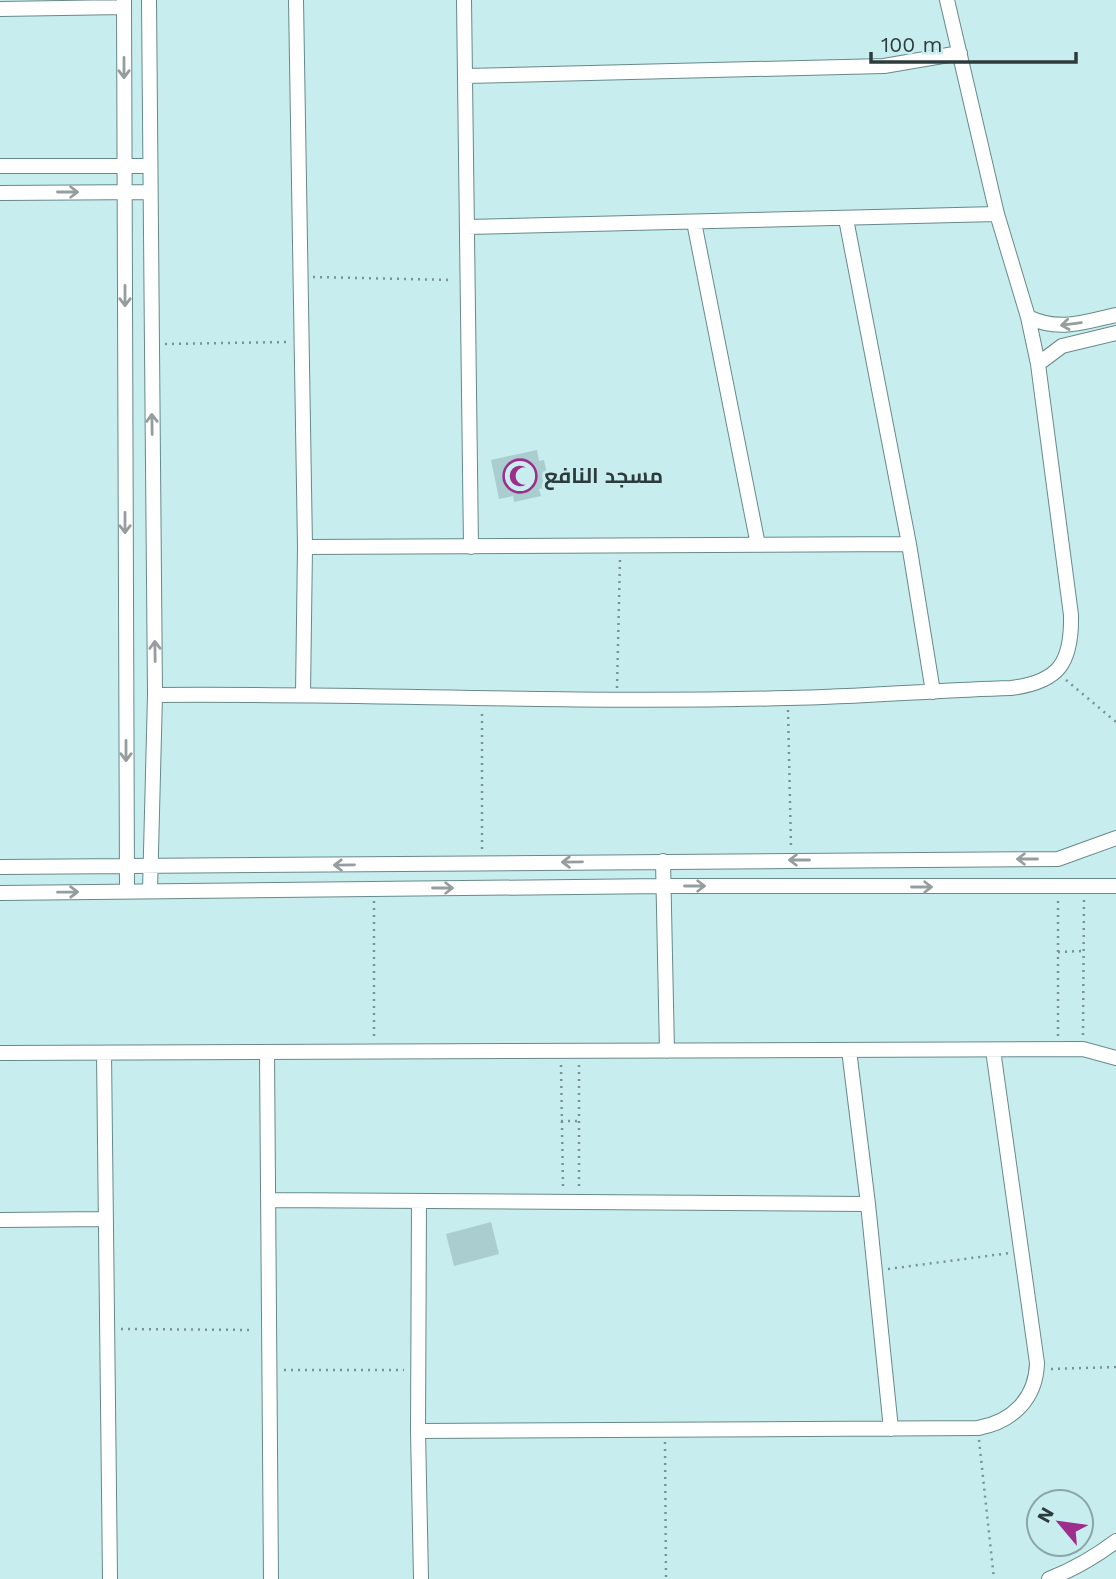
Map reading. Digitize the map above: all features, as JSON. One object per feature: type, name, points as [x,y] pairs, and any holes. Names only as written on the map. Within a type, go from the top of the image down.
[{"type":"street","points":[[149,0],[155,695],[150,891]]},
{"type":"street","points":[[296,0],[305,547],[303,694]]},
{"type":"street","points":[[464,0],[471,547]]},
{"type":"street","points":[[155,695],[787,698],[1029,686],[1045,680],[1064,662],[1068,650],[1071,615],[1038,364],[1028,317],[997,214],[947,0]]},
{"type":"street","points":[[0,9],[124,4],[127,891]]},
{"type":"street","points":[[465,76],[884,66],[960,53]]},
{"type":"street","points":[[0,166],[150,166]]},
{"type":"street","points":[[0,193],[150,192]]},
{"type":"street","points":[[467,227],[997,214]]},
{"type":"street","points":[[846,219],[909,544],[933,692]]},
{"type":"street","points":[[694,222],[758,545]]},
{"type":"street","points":[[1028,317],[1055,326],[1116,315]]},
{"type":"street","points":[[1038,364],[1054,350],[1070,342],[1116,332]]},
{"type":"street","points":[[305,547],[909,544]]},
{"type":"street","points":[[0,867],[1058,859],[1116,838]]},
{"type":"street","points":[[1058,859],[1063,873],[1058,887]]},
{"type":"street","points":[[663,861],[667,1051]]},
{"type":"street","points":[[0,892],[664,886],[1116,886]]},
{"type":"street","points":[[0,1054],[1083,1049],[1116,1058]]},
{"type":"street","points":[[849,1050],[891,1429]]},
{"type":"street","points":[[418,1431],[978,1428],[993,1425],[1018,1410],[1031,1391],[1037,1369],[993,1050]]},
{"type":"street","points":[[104,1053],[110,1579]]},
{"type":"street","points":[[267,1053],[271,1579]]},
{"type":"street","points":[[270,1200],[868,1204]]},
{"type":"street","points":[[419,1201],[418,1431],[421,1579]]},
{"type":"street","points":[[0,1220],[106,1219]]},
{"type":"street","points":[[1049,1579],[1069,1572],[1116,1541]]},
{"type":"path","points":[[299,277],[468,281]]},
{"type":"path","points":[[151,344],[301,342]]},
{"type":"path","points":[[617,698],[620,546]]},
{"type":"path","points":[[1055,671],[1116,722]]},
{"type":"path","points":[[482,698],[482,863]]},
{"type":"path","points":[[787,698],[792,860]]},
{"type":"path","points":[[1057,1049],[1058,887]]},
{"type":"path","points":[[1083,1049],[1084,887]]},
{"type":"path","points":[[374,888],[374,1052]]},
{"type":"path","points":[[1058,952],[1084,951]]},
{"type":"path","points":[[561,1051],[563,1202]]},
{"type":"path","points":[[579,1051],[579,1202]]},
{"type":"path","points":[[561,1121],[579,1121]]},
{"type":"path","points":[[874,1271],[1021,1252]]},
{"type":"path","points":[[107,1329],[270,1330]]},
{"type":"path","points":[[1037,1369],[1116,1367]]},
{"type":"path","points":[[270,1370],[418,1370]]},
{"type":"path","points":[[978,1428],[993,1579]]},
{"type":"path","points":[[665,1430],[666,1579]]},
{"type":"building","name":"مسجد النافع","points":[[537,450],[539,461],[544,460],[547,474],[542,477],[545,488],[539,489],[541,496],[514,502],[513,496],[499,499],[491,460]]},
{"type":"building","points":[[491,1222],[499,1254],[454,1266],[446,1234]]},
{"type":"place","name":"مسجد النافع","points":[[520,476]]}]
